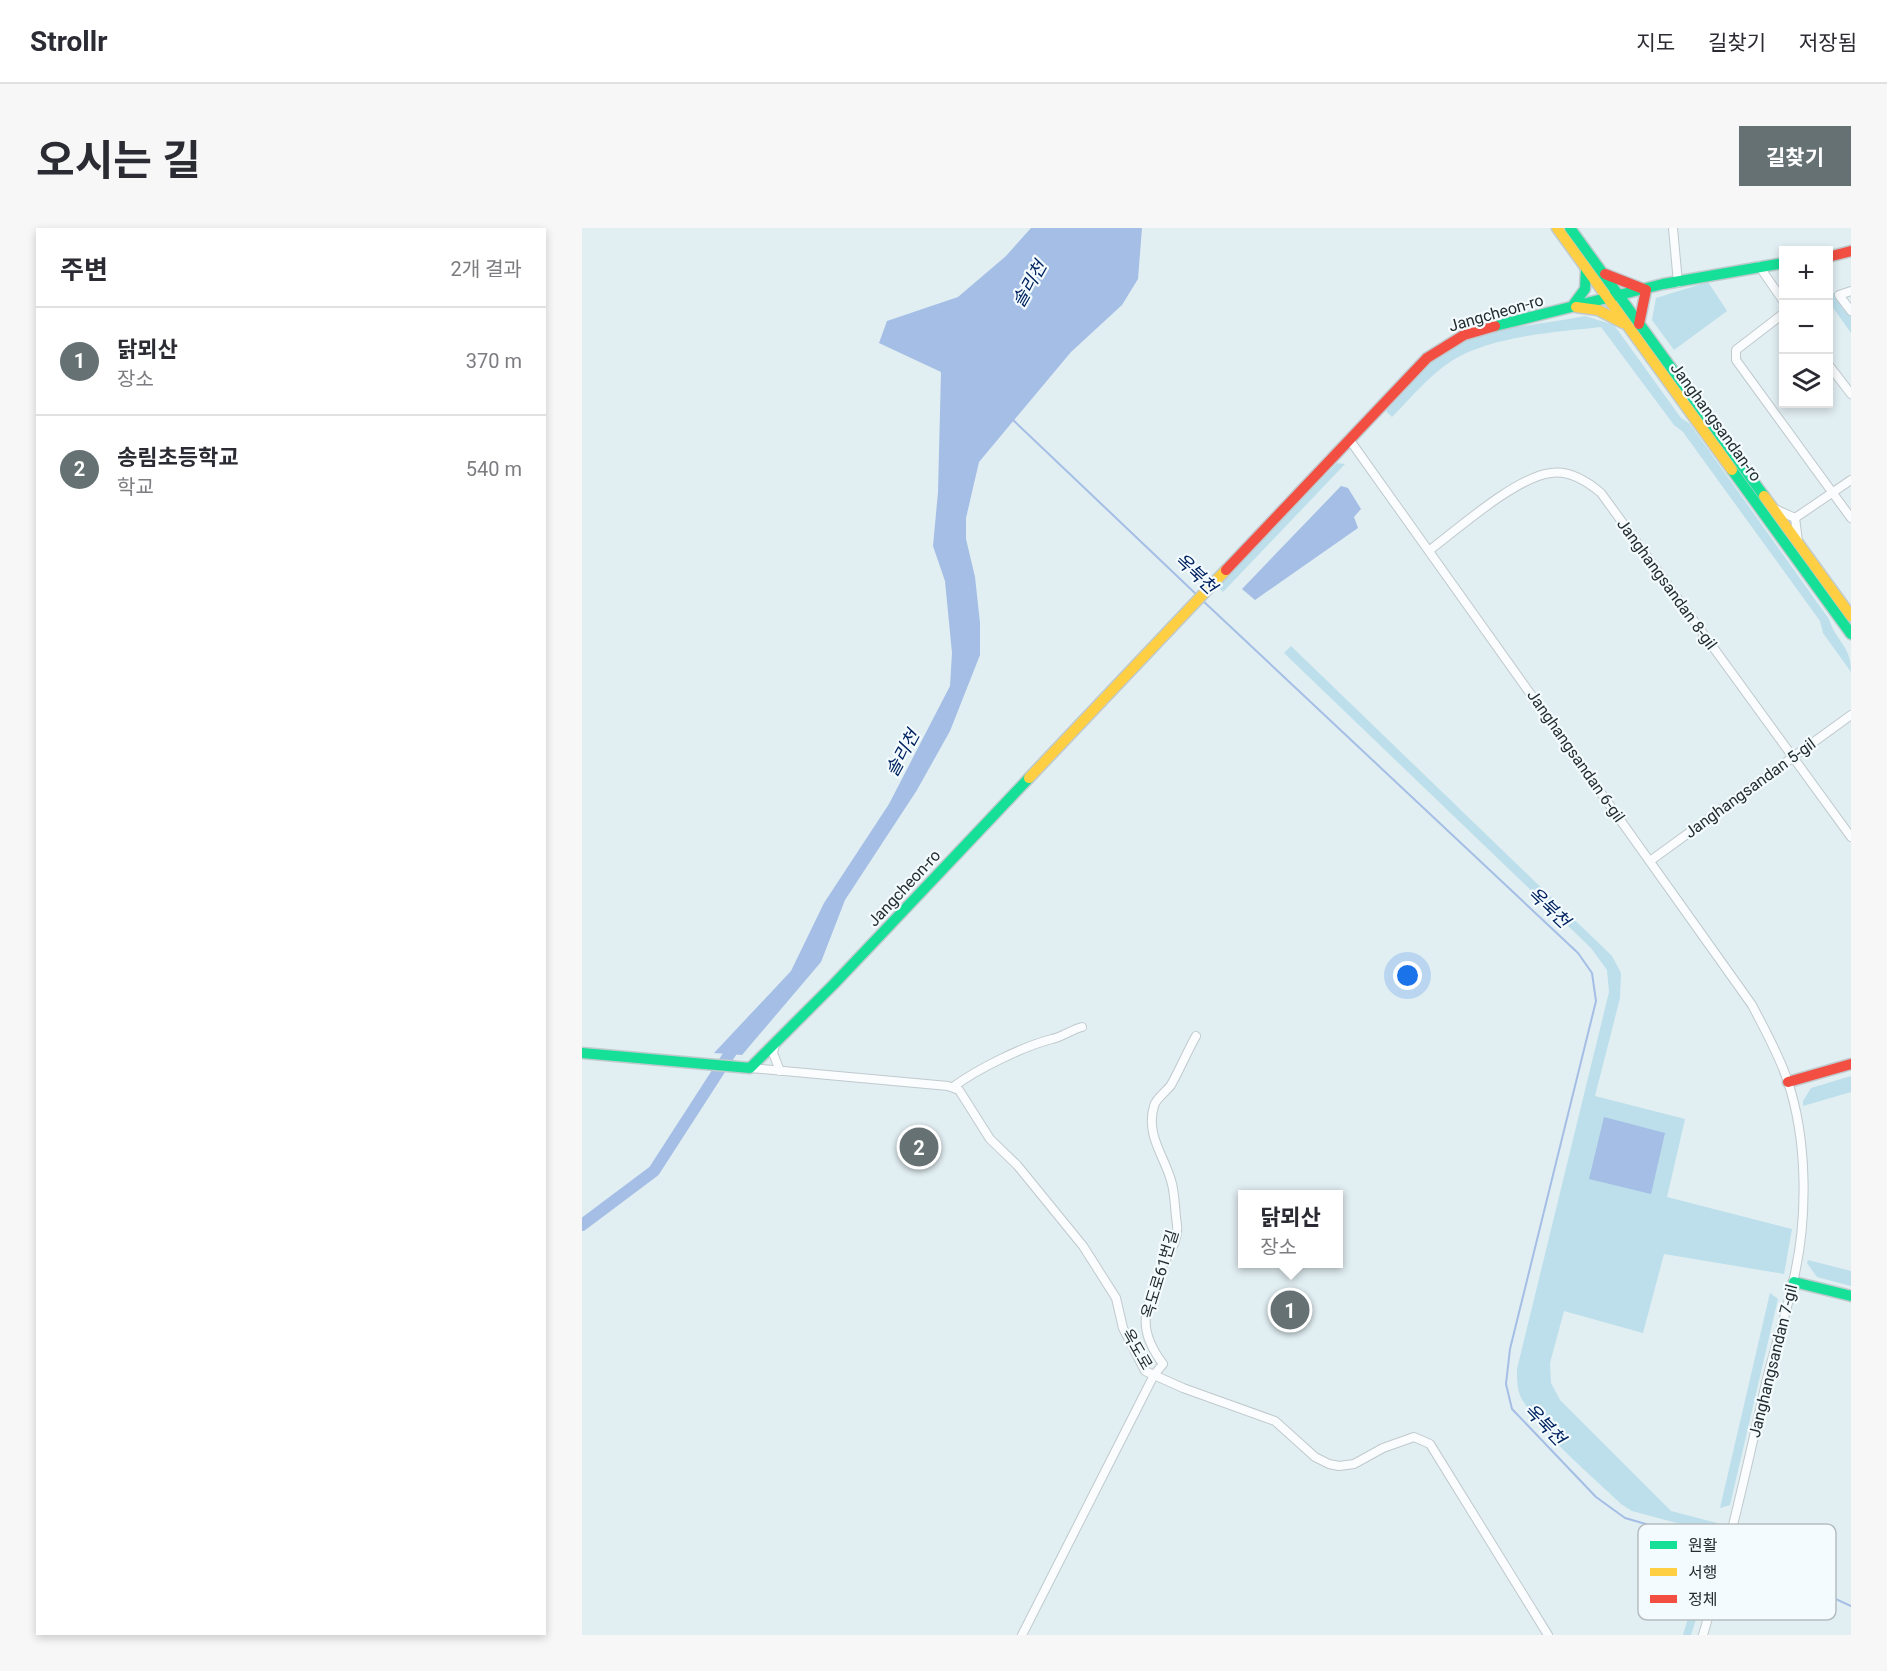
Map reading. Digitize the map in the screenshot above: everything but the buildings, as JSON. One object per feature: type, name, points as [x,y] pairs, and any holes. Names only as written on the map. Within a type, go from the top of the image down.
[{"type":"main road","name":"Janghangsandan-ro","points":[[1557,228],[1586,267],[1612,295],[1851,634]]},
{"type":"main road","name":"Janghangsandan-ro","points":[[1570,228],[1602,273],[1612,295]]},
{"type":"main road","points":[[1833,255],[1851,251]]},
{"type":"main road","name":"Jangcheon-ro","points":[[750,1068],[1427,358],[1444,345],[1464,335],[1612,295],[1678,283],[1725,270],[1779,264]]},
{"type":"main road","points":[[1573,306],[1584,294],[1588,282],[1586,267]]},
{"type":"main road","points":[[1573,306],[1598,310],[1634,326],[1646,290],[1602,273]]},
{"type":"main road","name":"Janghangsandan-ro","points":[[1634,326],[1773,508],[1851,616]]},
{"type":"main road","points":[[582,1053],[750,1068]]},
{"type":"main road","points":[[1788,1082],[1851,1064]]},
{"type":"main road","points":[[1794,1282],[1851,1296]]},
{"type":"street","points":[[1673,228],[1678,283]]},
{"type":"street","points":[[1759,266],[1783,300]]},
{"type":"street","points":[[1851,291],[1839,295],[1851,311]]},
{"type":"street","points":[[1779,317],[1736,350],[1736,360],[1851,518]]},
{"type":"street","points":[[1833,371],[1851,394]]},
{"type":"street","name":"Janghangsandan 6-gil","points":[[1348,440],[1430,550],[1752,1005],[1788,1082]]},
{"type":"street","name":"Janghangsandan 8-gil","points":[[1430,550],[1506,494],[1536,476],[1553,472],[1588,482],[1601,494],[1851,837]]},
{"type":"street","points":[[1796,518],[1851,480]]},
{"type":"street","points":[[1773,508],[1796,518]]},
{"type":"street","points":[[1796,518],[1799,544]]},
{"type":"street","name":"Janghangsandan 5-gil","points":[[1650,861],[1851,715]]},
{"type":"street","points":[[750,1068],[953,1088],[1028,1045],[1054,1039],[1066,1031],[1082,1027]]},
{"type":"street","name":"옥도로61번길","points":[[1154,1375],[1163,1364],[1145,1334],[1144,1321],[1160,1271],[1169,1256],[1177,1226],[1172,1184],[1160,1159],[1152,1132],[1154,1104],[1170,1086],[1196,1036]]},
{"type":"street","points":[[776,1042],[773,1053],[780,1071]]},
{"type":"street","name":"Janghangsandan 7-gil","points":[[1735,1524],[1769,1370],[1794,1282],[1804,1197],[1801,1147],[1788,1082]]},
{"type":"street","name":"옥도로","points":[[953,1088],[963,1096],[990,1139],[1017,1164],[1083,1246],[1116,1298],[1123,1328],[1145,1371],[1275,1421],[1315,1457],[1329,1464],[1339,1466],[1354,1464],[1383,1448],[1414,1437],[1430,1444],[1548,1635]]},
{"type":"street","points":[[1022,1635],[1154,1375]]},
{"type":"street","name":"Janghangsandan 7-gil","points":[[1703,1635],[1707,1620]]},
{"type":"shaded area","points":[[1708,282],[1727,311],[1674,350],[1652,320],[1656,298]]},
{"type":"shaded area","points":[[1833,293],[1851,316],[1851,333],[1833,308]]},
{"type":"shaded area","points":[[1585,316],[1614,325],[1681,418],[1690,424],[1829,619],[1849,656],[1851,672],[1823,633],[1820,621],[1683,432],[1674,425],[1601,327],[1525,336],[1486,345],[1453,360],[1436,372],[1392,417],[1386,411],[1425,368],[1453,347],[1501,330]]},
{"type":"shaded area","points":[[1337,463],[1345,464],[1223,592],[1217,586]]},
{"type":"shaded area","points":[[1291,646],[1612,956],[1621,973],[1620,998],[1595,1096],[1685,1119],[1667,1197],[1792,1229],[1784,1274],[1664,1254],[1643,1333],[1564,1311],[1550,1363],[1551,1383],[1560,1400],[1671,1511],[1718,1524],[1680,1524],[1632,1511],[1621,1504],[1545,1431],[1522,1400],[1518,1388],[1517,1369],[1609,992],[1607,970],[1591,948],[1284,653]]},
{"type":"shaded area","points":[[1851,1076],[1851,1092],[1803,1106],[1803,1101],[1811,1088]]},
{"type":"shaded area","points":[[1808,1260],[1851,1271],[1851,1286],[1817,1277],[1807,1263]]},
{"type":"shaded area","points":[[1770,1293],[1778,1299],[1730,1505],[1720,1508]]},
{"type":"shaded area","points":[[1688,1620],[1696,1620],[1691,1635],[1683,1635]]},
{"type":"water","points":[[1031,228],[1142,228],[1138,279],[1122,305],[1071,352],[979,462],[966,518],[966,539],[975,577],[980,623],[980,655],[950,731],[917,790],[845,900],[821,962],[742,1055],[714,1053],[791,971],[824,903],[889,804],[950,686],[952,653],[945,581],[933,546],[938,492],[941,372],[879,343],[887,321],[958,297],[1006,256]]},
{"type":"water","points":[[1341,486],[1348,488],[1361,509],[1354,517],[1358,528],[1255,600],[1242,589]]},
{"type":"water","points":[[1604,1117],[1665,1133],[1651,1194],[1589,1179]]},
{"type":"waterway","name":"옥북천","points":[[1011,418],[1198,596]]},
{"type":"waterway","name":"옥북천","points":[[1202,600],[1578,953],[1592,973],[1596,1001],[1510,1349],[1506,1384],[1512,1409],[1596,1497],[1625,1518],[1646,1524]]},
{"type":"waterway","name":"솔리천","points":[[582,1225],[654,1171],[738,1041]]},
{"type":"waterway","points":[[1836,1599],[1851,1606]]},
{"type":"traffic: fast","points":[[1570,228],[1764,496]]},
{"type":"traffic: fast","points":[[1495,326],[1663,284],[1779,264]]},
{"type":"traffic: fast","points":[[1574,304],[1585,289],[1586,270]]},
{"type":"traffic: fast","points":[[1732,470],[1851,634]]},
{"type":"traffic: fast","points":[[582,1053],[750,1068],[834,984],[1029,778]]},
{"type":"traffic: fast","points":[[1794,1282],[1851,1296]]},
{"type":"traffic: slow","points":[[1557,228],[1732,470]]},
{"type":"traffic: slow","points":[[1576,307],[1598,310],[1623,323]]},
{"type":"traffic: slow","points":[[1764,496],[1851,616]]},
{"type":"traffic: slow","points":[[1029,778],[1226,570]]},
{"type":"traffic: jam","points":[[1833,256],[1851,251]]},
{"type":"traffic: jam","points":[[1605,274],[1646,290],[1639,324]]},
{"type":"traffic: jam","points":[[1226,570],[1427,358],[1464,335],[1495,326]]},
{"type":"traffic: jam","points":[[1788,1082],[1851,1064]]},
{"type":"place","name":"송림초등학교","points":[[919,1147]]},
{"type":"place","name":"닭뫼산","points":[[1290,1310]]}]
